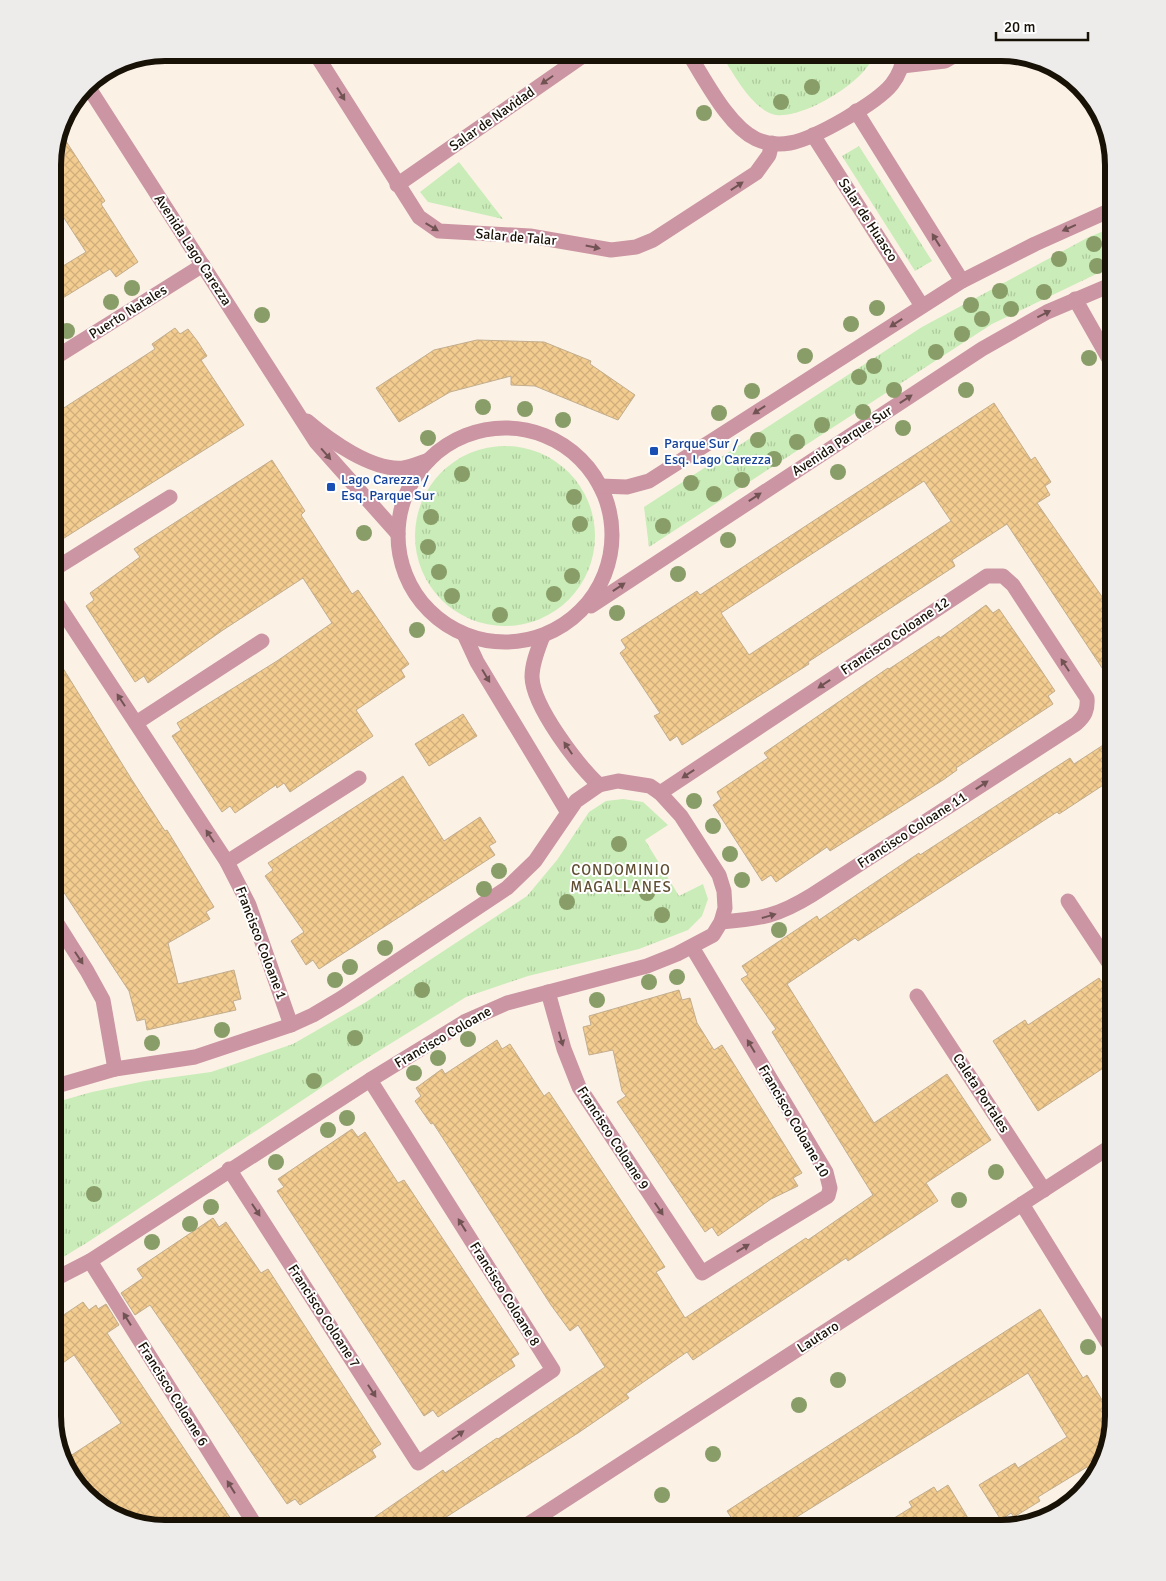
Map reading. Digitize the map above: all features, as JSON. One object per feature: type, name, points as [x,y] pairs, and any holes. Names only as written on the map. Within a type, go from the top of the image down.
[{"type":"street","name":"Salar de Talar","points":[[321,61],[397,185],[420,217],[439,231],[530,236],[611,250],[636,248],[653,240],[756,173],[769,155],[772,143]]},
{"type":"street","name":"Salar de Navidad","points":[[397,185],[575,61]]},
{"type":"street","points":[[693,61],[736,124],[756,138],[772,143],[788,143],[813,135],[856,111],[891,86],[902,61]]},
{"type":"street","name":"Avenida Lago Carezza","points":[[92,92],[316,442],[398,534]]},
{"type":"street","points":[[856,111],[962,281]]},
{"type":"street","name":"Salar de Huasco","points":[[813,135],[922,306]]},
{"type":"street","points":[[600,486],[627,487],[649,481],[962,281],[1035,244],[1105,213]]},
{"type":"street","name":"Puerto Natales","points":[[61,354],[203,265]]},
{"type":"street","name":"Avenida Parque Sur","points":[[464,634],[503,643],[516,642],[543,636],[568,623],[982,349],[1041,316],[1105,288]]},
{"type":"street","points":[[1075,300],[1105,351]]},
{"type":"street","name":"Avenida Lago Carezza","points":[[299,414],[319,432],[348,450],[384,466],[403,468],[428,460]]},
{"type":"street","points":[[567,811],[477,662],[464,634],[429,611],[412,588],[402,562],[398,534],[401,511],[408,489],[428,460],[450,444],[474,433],[501,428],[540,434],[565,446],[585,464],[600,486],[610,512],[611,553],[608,567],[597,592],[579,614]]},
{"type":"street","points":[[61,565],[170,497]]},
{"type":"street","name":"Francisco Coloane 12","points":[[660,793],[987,576],[1003,576],[1013,585],[1087,698],[1088,707]]},
{"type":"street","name":"Francisco Coloane 1","points":[[61,609],[227,862],[249,905],[291,1025]]},
{"type":"street","points":[[543,636],[533,667],[535,691],[566,745],[584,770],[599,785]]},
{"type":"street","points":[[136,723],[262,641]]},
{"type":"street","name":"Francisco Coloane 11","points":[[721,922],[768,917],[788,910],[1076,724],[1083,717],[1088,707]]},
{"type":"street","points":[[227,862],[359,778]]},
{"type":"street","points":[[61,1084],[115,1069],[195,1057],[291,1025],[313,1015],[507,888],[540,855],[567,811],[586,792],[599,785],[618,780],[642,784],[660,793],[681,816],[719,875],[725,902],[721,922]]},
{"type":"street","points":[[1068,901],[1105,956]]},
{"type":"street","name":"Francisco Coloane","points":[[61,1275],[90,1260],[229,1169],[485,1010],[647,966],[692,947],[713,934],[721,922]]},
{"type":"street","points":[[61,930],[103,1000],[115,1069]]},
{"type":"street","name":"Francisco Coloane 10","points":[[692,947],[826,1172],[830,1188],[828,1196],[702,1273]]},
{"type":"street","name":"Francisco Coloane 9","points":[[548,992],[564,1049],[579,1088],[702,1273]]},
{"type":"street","name":"Caleta Portales","points":[[917,996],[1044,1190]]},
{"type":"street","name":"Francisco Coloane 8","points":[[370,1080],[553,1370],[418,1463]]},
{"type":"street","name":"Lautaro","points":[[534,1520],[1105,1151]]},
{"type":"street","name":"Francisco Coloane 7","points":[[229,1169],[418,1463]]},
{"type":"street","points":[[1022,1204],[1105,1337]]},
{"type":"street","name":"Francisco Coloane 6","points":[[90,1260],[252,1520]]},
{"type":"green space","points":[[725,61],[871,61],[847,87],[831,97],[815,106],[784,115],[772,114],[764,110],[742,87]]},
{"type":"green space","points":[[859,146],[932,261],[915,271],[842,156]]},
{"type":"green space","points":[[459,162],[503,219],[428,202],[420,192]]},
{"type":"green space","points":[[1105,230],[1105,270],[992,324],[649,547],[644,507],[922,327],[1087,238]]},
{"type":"green space","points":[[514,446],[523,447],[548,456],[569,472],[585,493],[594,518],[594,554],[585,579],[569,600],[548,616],[540,619],[523,625],[496,626],[487,625],[462,616],[435,593],[425,579],[416,554],[415,527],[416,518],[425,493],[448,466],[462,456],[487,447]]},
{"type":"green space","points":[[623,799],[643,802],[668,825],[645,840],[679,896],[703,884],[708,899],[702,916],[688,930],[639,949],[528,976],[466,997],[351,1068],[61,1258],[61,1101],[145,1081],[211,1072],[293,1044],[366,1002],[527,896],[557,860],[589,812],[606,801]]},
{"type":"building","points":[[65,139],[105,201],[101,204],[138,262],[116,277],[110,269],[61,299],[61,267],[86,252],[61,213],[61,159]]},
{"type":"building","points":[[175,328],[180,334],[188,329],[207,356],[201,360],[244,425],[61,540],[61,410],[155,349],[152,344]]},
{"type":"building","points":[[477,340],[544,342],[591,361],[590,364],[635,395],[618,420],[535,386],[511,385],[511,376],[450,392],[399,422],[376,388],[434,350]]},
{"type":"building","points":[[994,403],[1031,460],[1035,457],[1051,482],[1045,486],[1050,495],[1037,503],[1105,601],[1105,672],[1007,524],[952,560],[955,566],[808,662],[809,664],[682,745],[677,736],[670,741],[654,716],[660,713],[620,653],[626,648],[621,640],[697,591],[700,595]],"holes":[[[924,481],[951,521],[749,655],[721,613]]]},
{"type":"building","points":[[272,460],[305,511],[301,515],[352,594],[358,590],[409,664],[401,670],[405,677],[356,710],[373,736],[290,792],[284,783],[277,788],[276,785],[235,813],[230,806],[222,812],[172,736],[181,730],[177,723],[277,661],[332,623],[303,578],[223,630],[148,683],[144,676],[135,682],[86,606],[94,600],[90,593],[140,557],[134,549]]},
{"type":"building","points":[[986,605],[993,613],[999,609],[1039,667],[1055,691],[1048,696],[1053,704],[956,768],[957,770],[943,780],[830,851],[827,847],[776,882],[771,875],[762,881],[713,805],[721,799],[717,792],[768,758],[764,753],[888,668],[939,636],[940,638]]},
{"type":"building","points":[[61,665],[214,907],[206,912],[210,919],[168,943],[178,984],[234,970],[241,999],[233,1001],[236,1010],[147,1030],[145,1019],[137,1021],[129,991],[61,888]]},
{"type":"building","points":[[463,714],[477,736],[429,766],[415,744]]},
{"type":"building","points":[[1105,744],[1105,784],[1059,814],[1057,812],[858,941],[855,938],[787,984],[874,1123],[947,1074],[991,1140],[926,1183],[938,1201],[848,1261],[846,1258],[693,1360],[687,1352],[626,1394],[629,1398],[578,1433],[442,1520],[371,1520],[443,1470],[445,1473],[605,1367],[578,1325],[570,1331],[551,1305],[433,1123],[431,1124],[415,1101],[421,1096],[416,1088],[442,1069],[445,1074],[497,1040],[502,1049],[510,1044],[544,1096],[549,1092],[665,1267],[656,1272],[685,1318],[806,1238],[808,1240],[873,1195],[772,1032],[776,1029],[741,979],[748,975],[742,966],[817,916],[819,920],[919,853],[920,855],[1070,758],[1074,764]]},
{"type":"building","points":[[403,776],[444,841],[480,817],[496,842],[489,846],[495,855],[319,969],[313,960],[306,965],[291,941],[304,932],[265,876],[273,870],[268,863]]},
{"type":"building","points":[[1099,978],[1105,987],[1105,1067],[1038,1111],[993,1041],[1025,1020],[1028,1025]]},
{"type":"building","points":[[679,990],[682,1000],[690,998],[697,1023],[714,1050],[722,1045],[802,1173],[793,1178],[798,1186],[771,1199],[718,1236],[712,1227],[705,1232],[617,1102],[626,1096],[622,1091],[613,1050],[589,1055],[583,1027],[591,1025],[589,1016]]},
{"type":"building","points":[[352,1129],[358,1137],[365,1132],[398,1183],[404,1180],[519,1354],[511,1359],[515,1366],[438,1417],[433,1410],[424,1416],[277,1191],[284,1187],[278,1179]]},
{"type":"building","points":[[213,1218],[219,1227],[226,1222],[261,1273],[268,1269],[381,1444],[372,1450],[376,1457],[300,1505],[295,1499],[287,1504],[150,1305],[135,1315],[121,1293],[143,1278],[137,1269]]},
{"type":"building","points":[[83,1302],[89,1310],[96,1305],[98,1309],[106,1304],[119,1325],[107,1333],[232,1520],[159,1520],[145,1518],[119,1509],[97,1494],[83,1479],[70,1456],[121,1423],[74,1355],[61,1364],[61,1317]]},
{"type":"building","points":[[1040,1309],[1083,1378],[1087,1375],[1105,1405],[1104,1429],[1101,1442],[1089,1471],[1087,1467],[1038,1497],[1040,1501],[1014,1517],[1011,1513],[1001,1520],[979,1485],[1015,1463],[1018,1468],[1067,1437],[1028,1373],[792,1520],[733,1520],[727,1511]]},
{"type":"building","points":[[948,1485],[968,1518],[965,1520],[891,1520],[912,1507],[909,1502],[934,1487],[937,1492]]},
{"type":"place","name":"Parque Sur / Esq. Lago Carezza","points":[[654,451]]},
{"type":"place","name":"Lago Carezza / Esq. Parque Sur","points":[[331,487]]},
{"type":"district","name":"CONDOMINIO MAGALLANES","points":[[621,878]]}]
